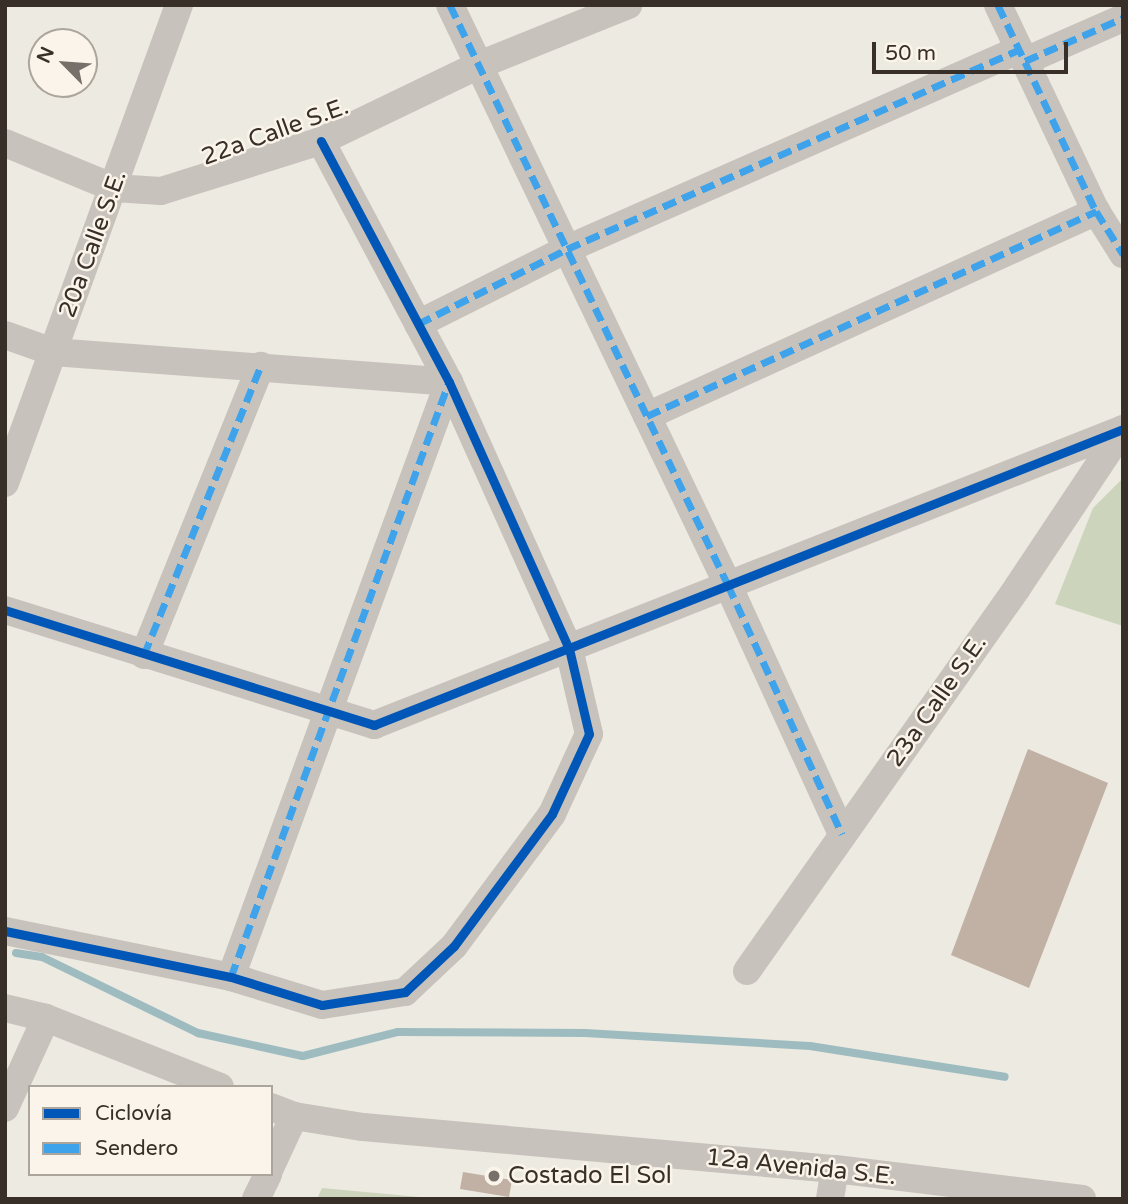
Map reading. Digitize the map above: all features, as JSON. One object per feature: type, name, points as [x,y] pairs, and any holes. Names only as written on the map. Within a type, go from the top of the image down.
[{"type":"street","name":"20a Calle S.E.","points":[[5,483],[179,5]]},
{"type":"street","points":[[450,5],[729,585],[842,834]]},
{"type":"street","name":"22a Calle S.E.","points":[[5,143],[114,188],[162,191],[321,141],[479,65],[628,5]]},
{"type":"street","points":[[998,5],[1096,211],[1123,254]]},
{"type":"street","points":[[418,324],[567,249],[1022,55],[1123,18]]},
{"type":"street","points":[[5,931],[230,977],[323,1005],[405,992],[454,946],[552,814],[589,734],[569,649],[449,382],[321,141]]},
{"type":"street","points":[[647,416],[1096,211]]},
{"type":"street","points":[[5,335],[53,352],[449,382]]},
{"type":"street","points":[[144,655],[261,366]]},
{"type":"street","points":[[230,977],[449,382]]},
{"type":"street","points":[[5,610],[374,725],[1123,429]]},
{"type":"street","name":"23a Calle S.E.","points":[[747,971],[1017,588],[1123,429]]},
{"type":"street","points":[[5,992],[46,1018]]},
{"type":"street","points":[[5,1008],[46,1018],[215,1085]]},
{"type":"street","points":[[5,1108],[46,1018]]},
{"type":"street","points":[[273,1157],[283,1111]]},
{"type":"street","name":"12a Avenida S.E.","points":[[283,1111],[363,1128],[835,1169],[1082,1199]]},
{"type":"street","points":[[830,1199],[835,1169]]},
{"type":"street","points":[[256,1199],[267,1176]]},
{"type":"green space","points":[[1123,478],[1123,626],[1055,604],[1093,508]]},
{"type":"green space","points":[[322,1188],[441,1199],[317,1199]]},
{"type":"building","points":[[1028,749],[1108,783],[1029,988],[951,955]]},
{"type":"building","points":[[463,1172],[512,1180],[509,1197],[460,1189]]},
{"type":"waterway","points":[[16,953],[42,957],[198,1033],[303,1056],[398,1032],[585,1033],[810,1046],[1005,1077]]},
{"type":"marked path","points":[[450,5],[728,585],[842,834]]},
{"type":"marked path","points":[[998,5],[1096,211],[1123,254]]},
{"type":"marked path","points":[[1025,61],[1123,18]]},
{"type":"marked path","points":[[418,324],[567,249],[1019,50]]},
{"type":"marked path","points":[[647,416],[1096,211]]},
{"type":"marked path","points":[[144,655],[261,366]]},
{"type":"marked path","points":[[231,977],[449,382]]},
{"type":"cycle path","points":[[5,931],[231,977],[322,1005],[405,992],[454,946],[552,814],[589,734],[569,649],[449,382],[321,141]]},
{"type":"cycle path","points":[[5,610],[374,725],[1123,429]]},
{"type":"place","name":"Costado El Sol","points":[[494,1176]]}]
